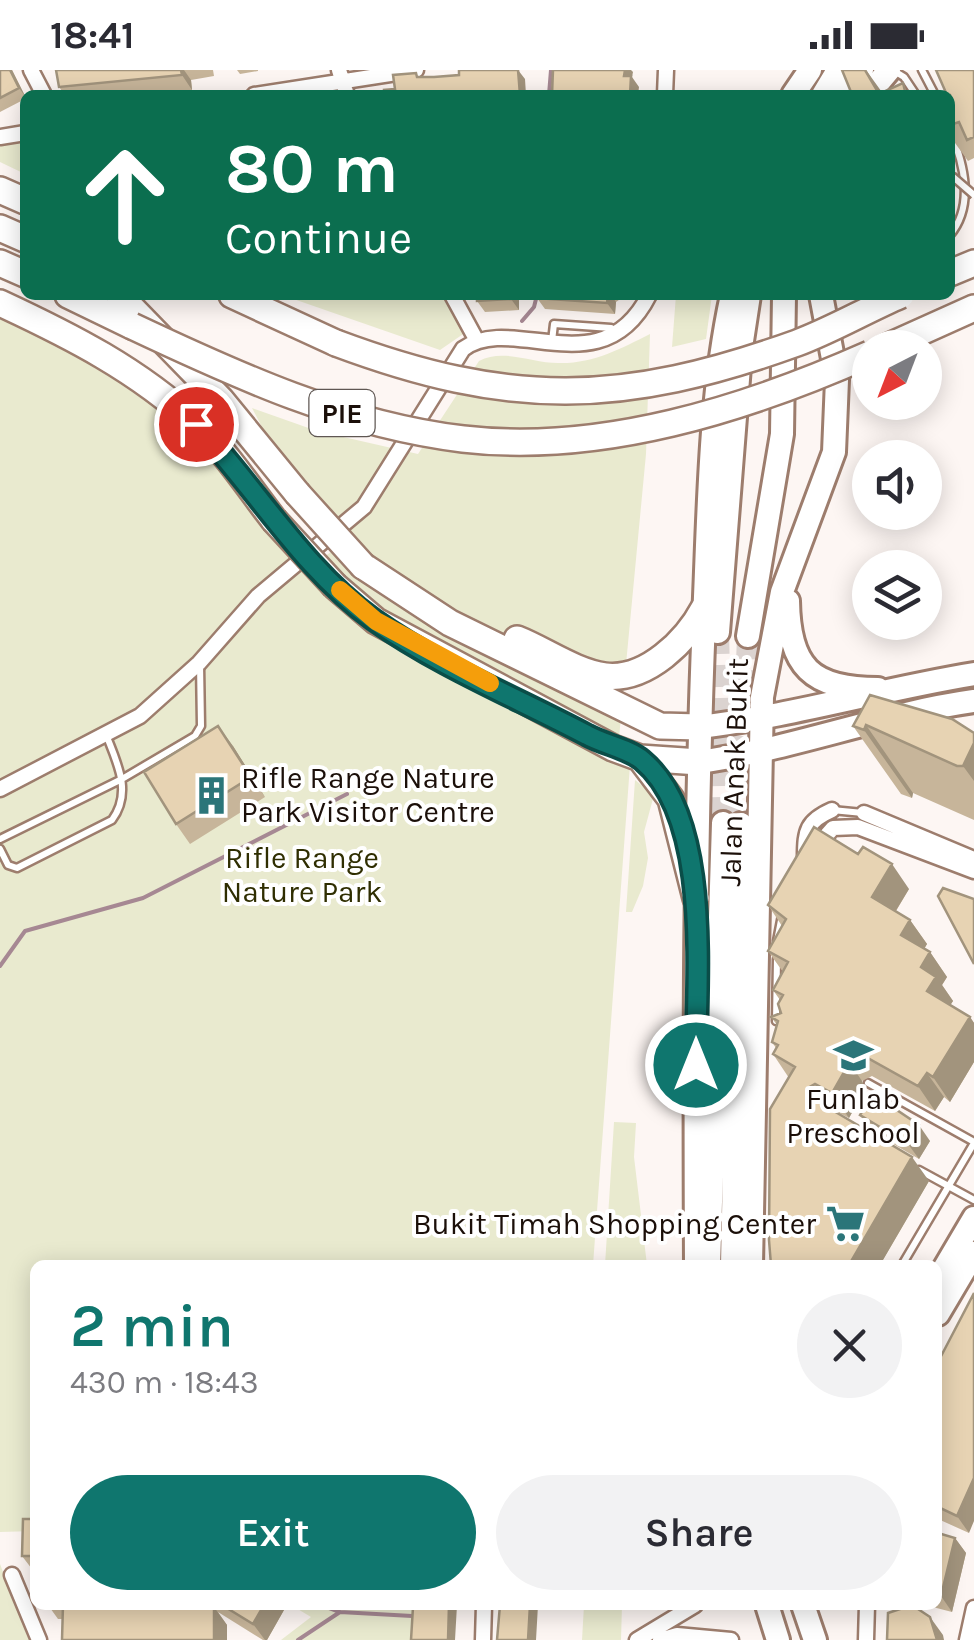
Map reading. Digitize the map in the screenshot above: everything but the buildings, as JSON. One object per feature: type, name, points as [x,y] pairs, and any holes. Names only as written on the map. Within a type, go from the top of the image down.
[{"type":"highway","name":"PIE","points":[[79,300],[292,397],[385,424],[464,439],[539,440],[654,426],[728,407],[852,361]]},
{"type":"highway","points":[[124,300],[208,386],[364,566],[450,623],[492,629],[607,688],[660,726],[700,728]]},
{"type":"highway","name":"PIE","points":[[243,300],[414,372],[468,384],[565,394],[674,382],[800,342],[890,300]]},
{"type":"highway","points":[[0,303],[84,343],[138,376],[196,424],[274,520],[335,586],[376,621],[593,738],[640,758],[700,762]]},
{"type":"highway","points":[[925,330],[974,308]]},
{"type":"highway","points":[[607,688],[659,658],[693,629],[704,608]]},
{"type":"highway","points":[[640,758],[671,799],[696,898]]},
{"type":"main road","points":[[854,90],[880,78]]},
{"type":"main road","name":"Jalan Anak Bukit","points":[[696,1260],[696,898],[704,608],[713,430],[731,300]]},
{"type":"main road","name":"Jalan Anak Bukit","points":[[718,632],[740,354],[749,300]]},
{"type":"main road","name":"Jalan Anak Bukit","points":[[748,636],[782,434],[784,300]]},
{"type":"main road","name":"Jalan Anak Bukit","points":[[751,1260],[763,720],[768,655],[787,577],[834,452],[838,380],[822,300]]},
{"type":"main road","points":[[787,577],[789,635],[798,660],[830,684],[878,689]]},
{"type":"main road","points":[[700,728],[763,720],[878,689],[974,674]]},
{"type":"main road","points":[[700,762],[761,753],[927,708],[974,701]]},
{"type":"main road","name":"Jalan Anak Bukit","points":[[710,1260],[732,824],[732,1260]]},
{"type":"main road","points":[[942,1271],[974,1218]]},
{"type":"main road","points":[[942,1307],[974,1253]]},
{"type":"main road","points":[[769,1610],[778,1640]]},
{"type":"main road","points":[[805,1610],[818,1640]]},
{"type":"main road","points":[[817,1610],[818,1640]]},
{"type":"street","points":[[288,90],[416,70]]},
{"type":"street","points":[[455,300],[477,341]]},
{"type":"street","points":[[0,790],[140,716],[200,663],[258,596],[364,507],[452,362],[477,341],[552,345],[631,320],[645,300]]},
{"type":"street","points":[[832,810],[812,818],[805,832],[805,863],[826,832],[861,820],[926,846],[974,871]]},
{"type":"street","points":[[926,846],[974,859]]},
{"type":"street","points":[[12,1575],[39,1640]]},
{"type":"street","points":[[967,1640],[974,1608]]},
{"type":"street","points":[[483,1640],[484,1610]]},
{"type":"street","points":[[637,1640],[687,1610]]},
{"type":"street","points":[[866,1640],[867,1610]]},
{"type":"street","points":[[660,1640],[732,1640]]},
{"type":"lane","points":[[880,78],[904,77],[913,90]]},
{"type":"lane","points":[[955,141],[971,176],[966,220],[955,231]]},
{"type":"lane","points":[[955,179],[961,188],[974,195]]},
{"type":"lane","points":[[0,839],[122,779],[198,732],[200,663]]},
{"type":"lane","points":[[0,848],[14,868],[102,829],[118,812],[122,779],[106,737]]},
{"type":"lane","points":[[832,810],[861,820]]},
{"type":"lane","points":[[780,1027],[775,1016],[778,928],[786,907]]},
{"type":"lane","points":[[868,1082],[974,1143],[905,1260]]},
{"type":"lane","points":[[906,1162],[974,1200]]},
{"type":"green space","points":[[20,138],[20,172],[0,162],[0,145]]},
{"type":"green space","points":[[296,300],[454,300],[469,330],[440,350]]},
{"type":"green space","points":[[676,300],[711,300],[706,339],[672,347]]},
{"type":"green space","name":"Rifle Range Nature Park","points":[[0,315],[81,356],[178,425],[307,569],[352,537],[279,460],[252,408],[317,431],[418,454],[479,361],[508,356],[558,363],[583,361],[650,334],[646,454],[617,759],[630,765],[593,1260],[30,1260],[30,1531],[0,1532]]},
{"type":"green space","points":[[635,780],[654,795],[644,832],[648,858],[643,886],[632,912],[626,912]]},
{"type":"green space","points":[[614,1122],[636,1123],[634,1157],[646,1260],[605,1260]]},
{"type":"green space","points":[[0,1564],[29,1640],[0,1640]]},
{"type":"green space","points":[[299,1610],[418,1610],[414,1640],[281,1640],[311,1617]]},
{"type":"green space","points":[[584,1610],[622,1610],[621,1640],[582,1640]]},
{"type":"waterway","points":[[549,90],[551,70]]},
{"type":"waterway","points":[[522,321],[536,300]]},
{"type":"waterway","points":[[0,966],[25,931],[143,898],[347,794]]},
{"type":"waterway","points":[[335,1610],[412,1616]]},
{"type":"waterway","points":[[298,1640],[340,1612]]},
{"type":"tunnel","points":[[718,632],[723,823]]},
{"type":"tunnel","points":[[741,824],[748,636]]},
{"type":"slow traffic","points":[[340,590],[376,621],[490,683]]},
{"type":"place","name":"Rifle Range Nature Park Visitor Centre","points":[[211,795]]},
{"type":"place","name":"Funlab Preschool","points":[[853,1055]]},
{"type":"place","name":"Bukit Timah Shopping Center","points":[[846,1224]]},
{"type":"route","points":[[196,424],[274,520],[335,586],[376,621],[612,748],[640,758],[656,776],[679,821],[696,898],[696,1065]]}]
